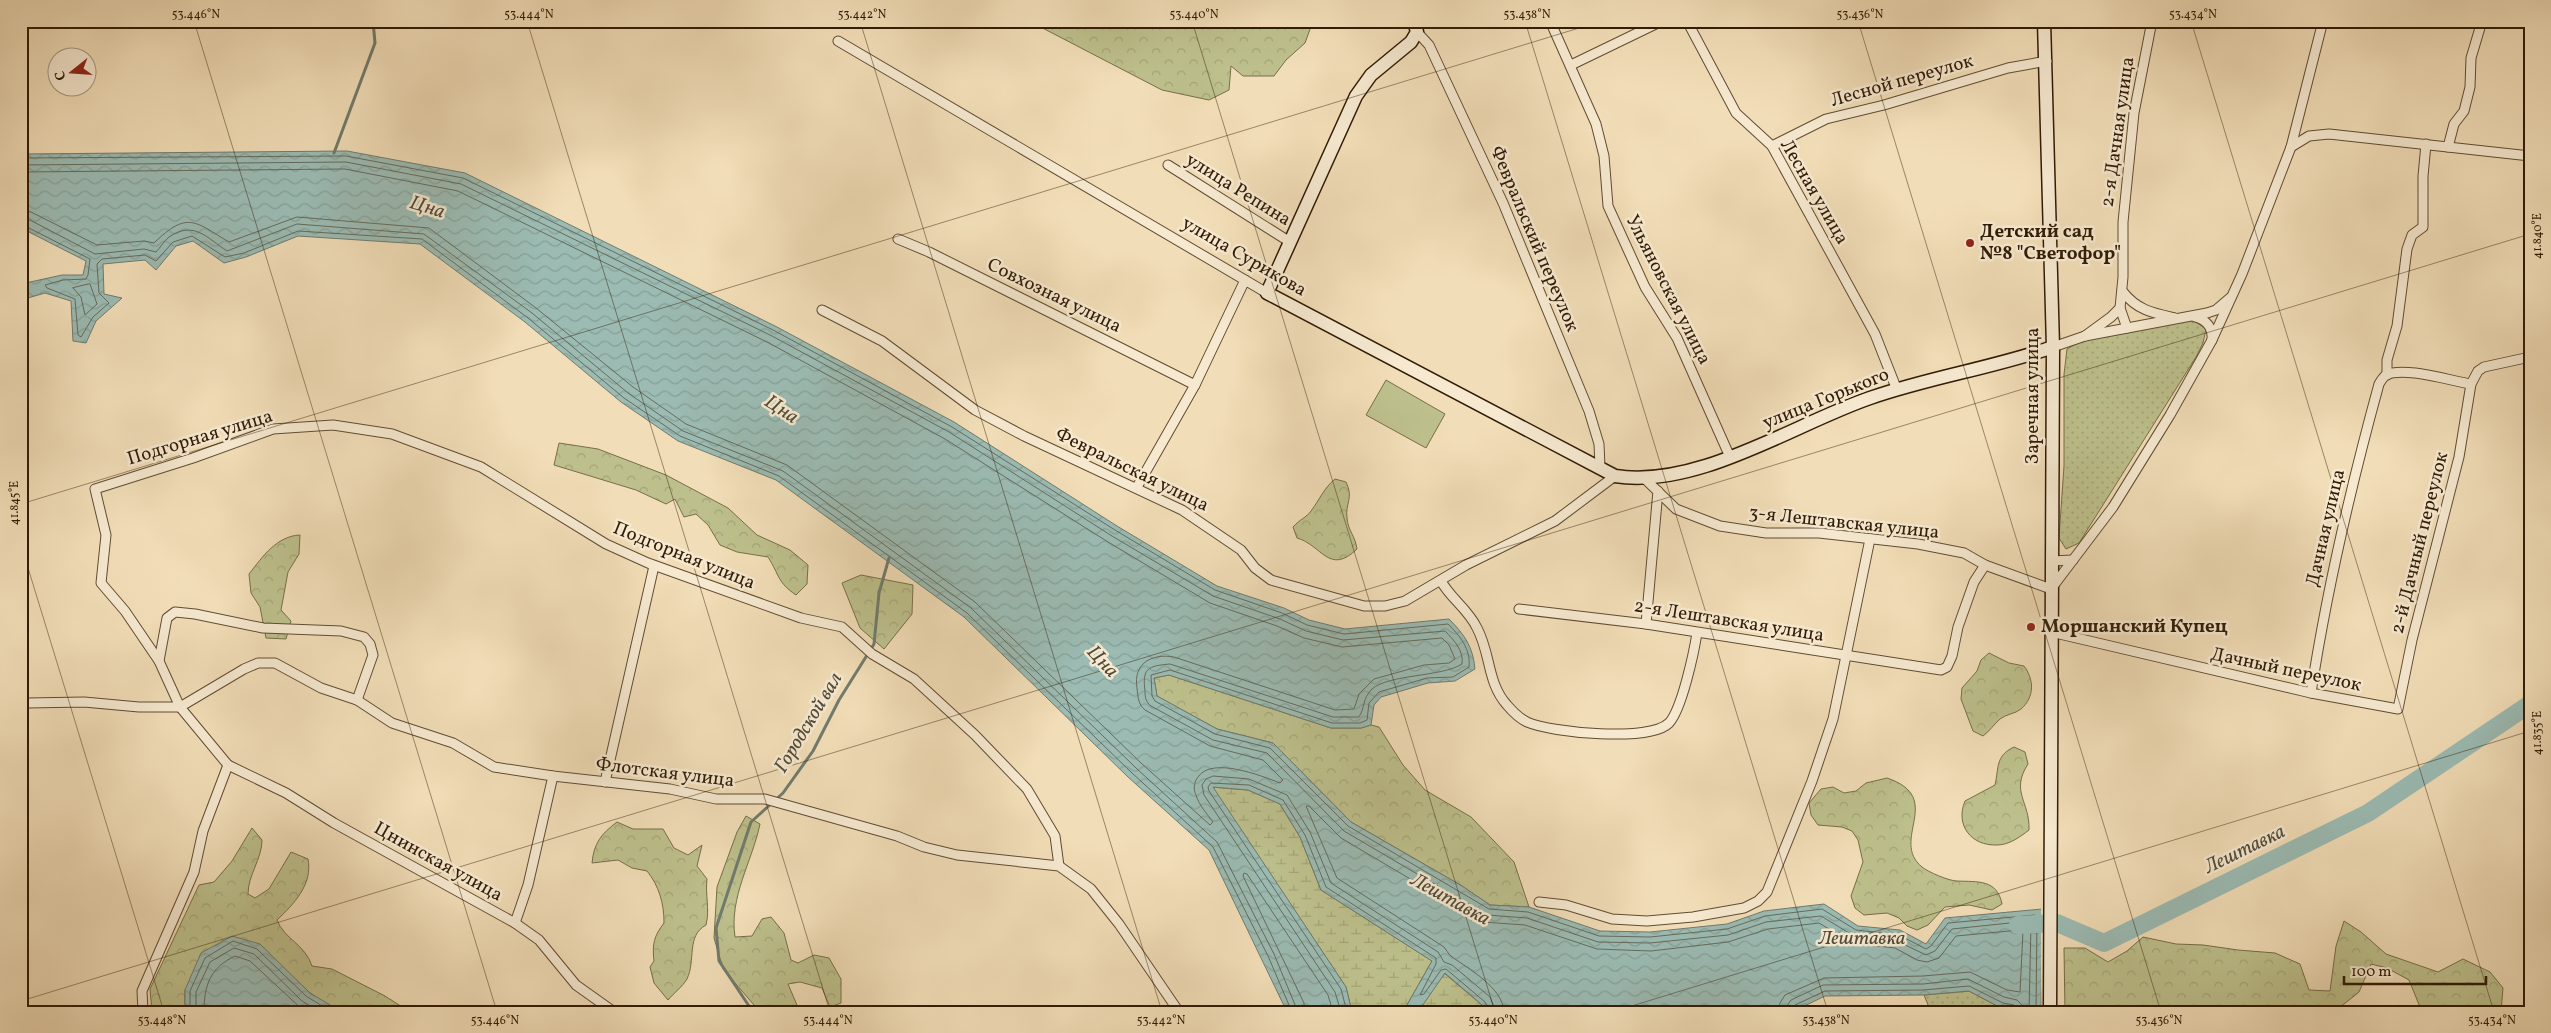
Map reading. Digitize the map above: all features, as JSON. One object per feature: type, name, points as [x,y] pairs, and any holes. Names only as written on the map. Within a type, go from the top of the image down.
[{"type":"street","name":"Ульяновская улица","points":[[1550,21],[1596,124],[1604,156],[1608,206],[1645,287],[1678,338],[1730,457]]},
{"type":"street","points":[[1571,65],[1662,21]]},
{"type":"street","name":"Лесная улица","points":[[1687,21],[1736,114],[1772,146],[1875,334],[1897,390]]},
{"type":"street","name":"Заречная улица","points":[[2044,21],[2047,61],[2053,348],[2049,770],[2050,1012]]},
{"type":"street","name":"2-я Дачная улица","points":[[2120,308],[2123,222],[2134,113],[2152,21]]},
{"type":"street","points":[[2051,589],[2113,507],[2170,416],[2212,340],[2235,292],[2291,147],[2323,21]]},
{"type":"street","points":[[2448,147],[2454,124],[2464,111],[2470,87],[2471,58],[2482,21]]},
{"type":"street","points":[[1267,292],[1356,96],[1371,75],[1411,42],[1415,27]]},
{"type":"street","name":"Февральский переулок","points":[[1415,27],[1429,45],[1503,203],[1589,411],[1598,444],[1600,467]]},
{"type":"street","name":"улица Сурикова","points":[[838,41],[1245,280],[1360,344],[1615,476],[1643,477]]},
{"type":"street","name":"Лесной переулок","points":[[1772,146],[1826,119],[1884,105],[2008,68],[2047,61]]},
{"type":"street","points":[[2291,147],[2309,136],[2329,134],[2530,156]]},
{"type":"street","name":"Дачная улица","points":[[2311,693],[2322,624],[2351,488],[2379,384],[2387,375],[2388,355],[2397,326],[2407,249],[2412,235],[2423,227],[2424,223],[2423,176],[2426,144]]},
{"type":"street","name":"улица Репина","points":[[1168,165],[1290,242]]},
{"type":"street","name":"Совхозная улица","points":[[898,239],[929,252],[1195,385]]},
{"type":"street","points":[[1137,487],[1195,385],[1245,280]]},
{"type":"street","points":[[2122,292],[2131,303],[2142,310],[2180,319]]},
{"type":"street","points":[[2053,348],[2085,336],[2194,317],[2216,310],[2235,292]]},
{"type":"street","points":[[2085,336],[2120,308],[2127,328]]},
{"type":"street","name":"Февральская улица","points":[[822,310],[882,341],[975,410],[1024,436],[1137,487],[1182,510],[1216,531],[1241,550],[1255,568],[1271,580],[1364,606],[1385,606],[1404,601],[1466,565],[1555,520],[1615,476]]},
{"type":"street","points":[[2194,317],[2208,323],[2212,332],[2212,340]]},
{"type":"street","name":"улица Горького","points":[[1643,477],[1678,472],[1730,457],[1770,442],[1869,398],[2053,348]]},
{"type":"street","points":[[2387,375],[2411,373],[2471,384],[2478,371],[2484,367],[2530,357]]},
{"type":"street","name":"2-й Дачный переулок","points":[[2398,709],[2412,640],[2459,457],[2471,384]]},
{"type":"street","name":"Подгорная улица","points":[[159,661],[125,611],[101,583],[106,535],[94,489],[193,458],[273,429],[333,425],[392,434],[481,467],[606,544],[654,566],[801,618],[842,627],[872,654],[914,679],[975,735],[1028,789],[1055,836],[1059,866]]},
{"type":"street","name":"3-я Лештавская улица","points":[[1643,477],[1676,509],[1720,526],[1766,533],[1819,533],[1918,544],[1964,553],[1985,565],[2051,589]]},
{"type":"street","points":[[1646,624],[1658,491]]},
{"type":"street","points":[[1539,902],[1566,905],[1612,919],[1647,920],[1735,910],[1758,901],[1767,892],[1812,781],[1833,719],[1870,539]]},
{"type":"street","points":[[2051,561],[2073,560]]},
{"type":"street","name":"2-я Лештавская улица","points":[[1519,609],[1646,624],[1934,671],[1941,670],[1949,662],[1958,628],[1974,582],[1985,565]]},
{"type":"street","points":[[605,782],[654,566]]},
{"type":"street","points":[[1440,581],[1448,594],[1468,611],[1479,630],[1486,650],[1490,676],[1496,691],[1508,706],[1527,722],[1567,731],[1597,735],[1651,730],[1661,728],[1669,722],[1678,706],[1697,633]]},
{"type":"street","points":[[143,1012],[142,990],[194,872],[203,831],[228,765],[180,707],[159,661],[167,618],[175,612],[195,614],[263,628],[341,631],[364,637],[370,644],[373,655],[357,700]]},
{"type":"street","name":"Дачный переулок","points":[[2050,632],[2311,693],[2398,709]]},
{"type":"street","name":"Флотская улица","points":[[180,707],[258,663],[275,663],[321,688],[357,700],[392,723],[454,743],[494,767],[553,776],[670,788],[716,799],[767,800],[897,836],[957,855],[1059,866],[1092,889],[1119,924],[1179,1012]]},
{"type":"street","points":[[21,705],[28,703],[84,702],[138,707],[180,707]]},
{"type":"street","name":"Цнинская улица","points":[[228,765],[286,793],[334,824],[515,923],[539,940],[576,985],[614,1012]]},
{"type":"street","points":[[515,923],[528,886],[553,776]]},
{"type":"green space","points":[[1029,21],[1313,21],[1305,43],[1286,60],[1274,76],[1243,76],[1231,66],[1229,90],[1209,100],[1162,90]]},
{"type":"green space","points":[[2193,320],[2206,329],[2203,343],[2196,357],[2079,543],[2066,549],[2059,538],[2064,466],[2064,374],[2067,349],[2083,340]]},
{"type":"green space","points":[[1386,380],[1445,414],[1426,448],[1366,415]]},
{"type":"green space","points":[[559,443],[598,449],[666,475],[728,508],[757,535],[790,550],[808,565],[807,584],[796,595],[782,582],[768,557],[737,552],[720,545],[708,525],[696,514],[684,517],[675,499],[666,504],[636,490],[554,465]]},
{"type":"green space","points":[[1335,479],[1346,482],[1348,488],[1348,522],[1357,549],[1347,557],[1339,560],[1326,556],[1297,538],[1293,527],[1309,513]]},
{"type":"green space","points":[[300,535],[299,554],[288,572],[281,610],[291,621],[286,639],[266,638],[260,607],[251,593],[249,574],[265,554],[277,543],[292,536]]},
{"type":"green space","points":[[861,575],[913,585],[912,614],[884,649],[860,628],[842,583]]},
{"type":"green space","points":[[1989,653],[2009,663],[2024,666],[2030,677],[2031,694],[2021,709],[2000,719],[1983,736],[1973,731],[1961,699],[1962,688],[1977,671],[1981,660]]},
{"type":"green space","points":[[1169,675],[1331,728],[1361,728],[1371,725],[1379,727],[1403,765],[1425,790],[1471,817],[1514,862],[1529,907],[1490,905],[1462,886],[1351,822],[1273,743],[1217,729],[1157,696],[1154,678]]},
{"type":"green space","points":[[2014,747],[2025,752],[2028,764],[2023,774],[2021,790],[2029,820],[2029,830],[2006,844],[1997,845],[1980,842],[1973,838],[1964,826],[1962,810],[1965,801],[1995,785],[2001,758]]},
{"type":"green space","points":[[1887,778],[1904,786],[1913,797],[1915,808],[1911,845],[1913,856],[1922,867],[1949,880],[1979,882],[1991,886],[1996,890],[2002,904],[1992,910],[1969,905],[1945,907],[1928,925],[1917,930],[1907,926],[1899,918],[1887,913],[1864,915],[1855,908],[1851,896],[1863,862],[1858,840],[1852,831],[1842,827],[1818,825],[1811,815],[1809,803],[1821,789],[1833,787],[1844,793],[1856,791],[1866,783]]},
{"type":"green space","points":[[1212,787],[1248,790],[1280,804],[1300,837],[1321,890],[1432,961],[1403,1012],[1352,1012],[1346,987]]},
{"type":"green space","points":[[746,816],[760,824],[738,894],[734,922],[735,937],[752,936],[762,919],[771,917],[784,933],[791,960],[798,963],[814,955],[829,958],[841,979],[841,1003],[830,1007],[822,988],[800,982],[788,984],[800,1012],[754,1012],[754,1005],[723,969],[714,938],[717,887],[737,832]]},
{"type":"green space","points":[[617,822],[633,829],[663,829],[674,848],[688,855],[702,845],[697,866],[707,879],[708,913],[706,925],[696,935],[690,972],[687,979],[668,1000],[654,983],[650,967],[654,961],[654,940],[664,923],[662,902],[655,883],[647,871],[632,868],[618,860],[592,863],[594,850],[599,840]]},
{"type":"green space","points":[[252,828],[262,840],[260,854],[250,880],[248,894],[255,898],[269,889],[291,852],[308,859],[308,877],[305,885],[296,900],[277,920],[280,927],[305,952],[312,966],[332,969],[385,996],[410,1012],[382,1012],[375,1007],[358,1012],[345,1012],[329,1006],[307,991],[260,944],[185,990],[185,1012],[152,1012],[150,989],[199,885],[214,882],[232,861]]},
{"type":"green space","points":[[2344,921],[2361,932],[2386,954],[2438,972],[2463,959],[2490,972],[2503,988],[2501,1012],[2422,1012],[2409,980],[2387,968],[2371,964],[2359,992],[2334,1012],[2065,1012],[2064,948],[2085,948],[2108,962],[2127,951],[2143,937],[2176,944],[2275,953],[2300,964],[2309,990],[2330,991],[2336,946]]},
{"type":"green space","points":[[1444,973],[1482,1005],[1486,1012],[1418,1012]]},
{"type":"green space","points":[[1969,991],[2001,1008],[2041,1012],[1931,1012],[1924,995]]},
{"type":"water","name":"Цна","points":[[347,151],[465,173],[777,327],[954,422],[1117,526],[1217,586],[1284,608],[1309,620],[1345,629],[1449,619],[1460,630],[1467,642],[1475,669],[1455,681],[1428,683],[1381,697],[1374,705],[1371,725],[1361,728],[1331,728],[1169,675],[1154,678],[1157,696],[1217,729],[1273,743],[1351,822],[1462,886],[1490,905],[1529,907],[1600,931],[1650,932],[1727,924],[1764,911],[1824,904],[1858,926],[1900,930],[1926,944],[1945,918],[2042,909],[2041,1012],[2001,1008],[1969,991],[1924,995],[1825,996],[1792,1012],[1486,1012],[1482,1005],[1445,973],[1418,1012],[1403,1012],[1432,961],[1321,890],[1300,837],[1280,804],[1248,790],[1213,787],[1346,987],[1352,1012],[1287,1012],[1209,850],[1128,777],[964,617],[776,480],[678,441],[621,402],[525,322],[420,244],[298,236],[246,257],[224,263],[193,241],[176,246],[156,270],[145,260],[103,264],[104,294],[122,298],[96,321],[86,343],[73,341],[71,301],[45,293],[21,300],[21,284],[62,275],[83,275],[86,261],[21,228],[21,154]]},
{"type":"water","points":[[232,936],[260,944],[310,993],[342,1012],[185,1012],[185,990],[201,953]]},
{"type":"pier","points":[[2041,906],[2045,909],[2041,1012]]},
{"type":"waterway","points":[[334,153],[375,43],[373,21]]},
{"type":"waterway","name":"Городской вал","points":[[753,1012],[719,961],[716,928],[751,822],[783,793],[813,751],[839,700],[874,644],[879,593],[889,558]]},
{"type":"waterway","name":"Лештавка","points":[[2018,925],[2057,923],[2104,943],[2368,813],[2530,704]]},
{"type":"place","name":"Детский сад №8 \"Светофор\"","points":[[1970,243]]},
{"type":"place","name":"Моршанский Купец","points":[[2031,627]]}]
